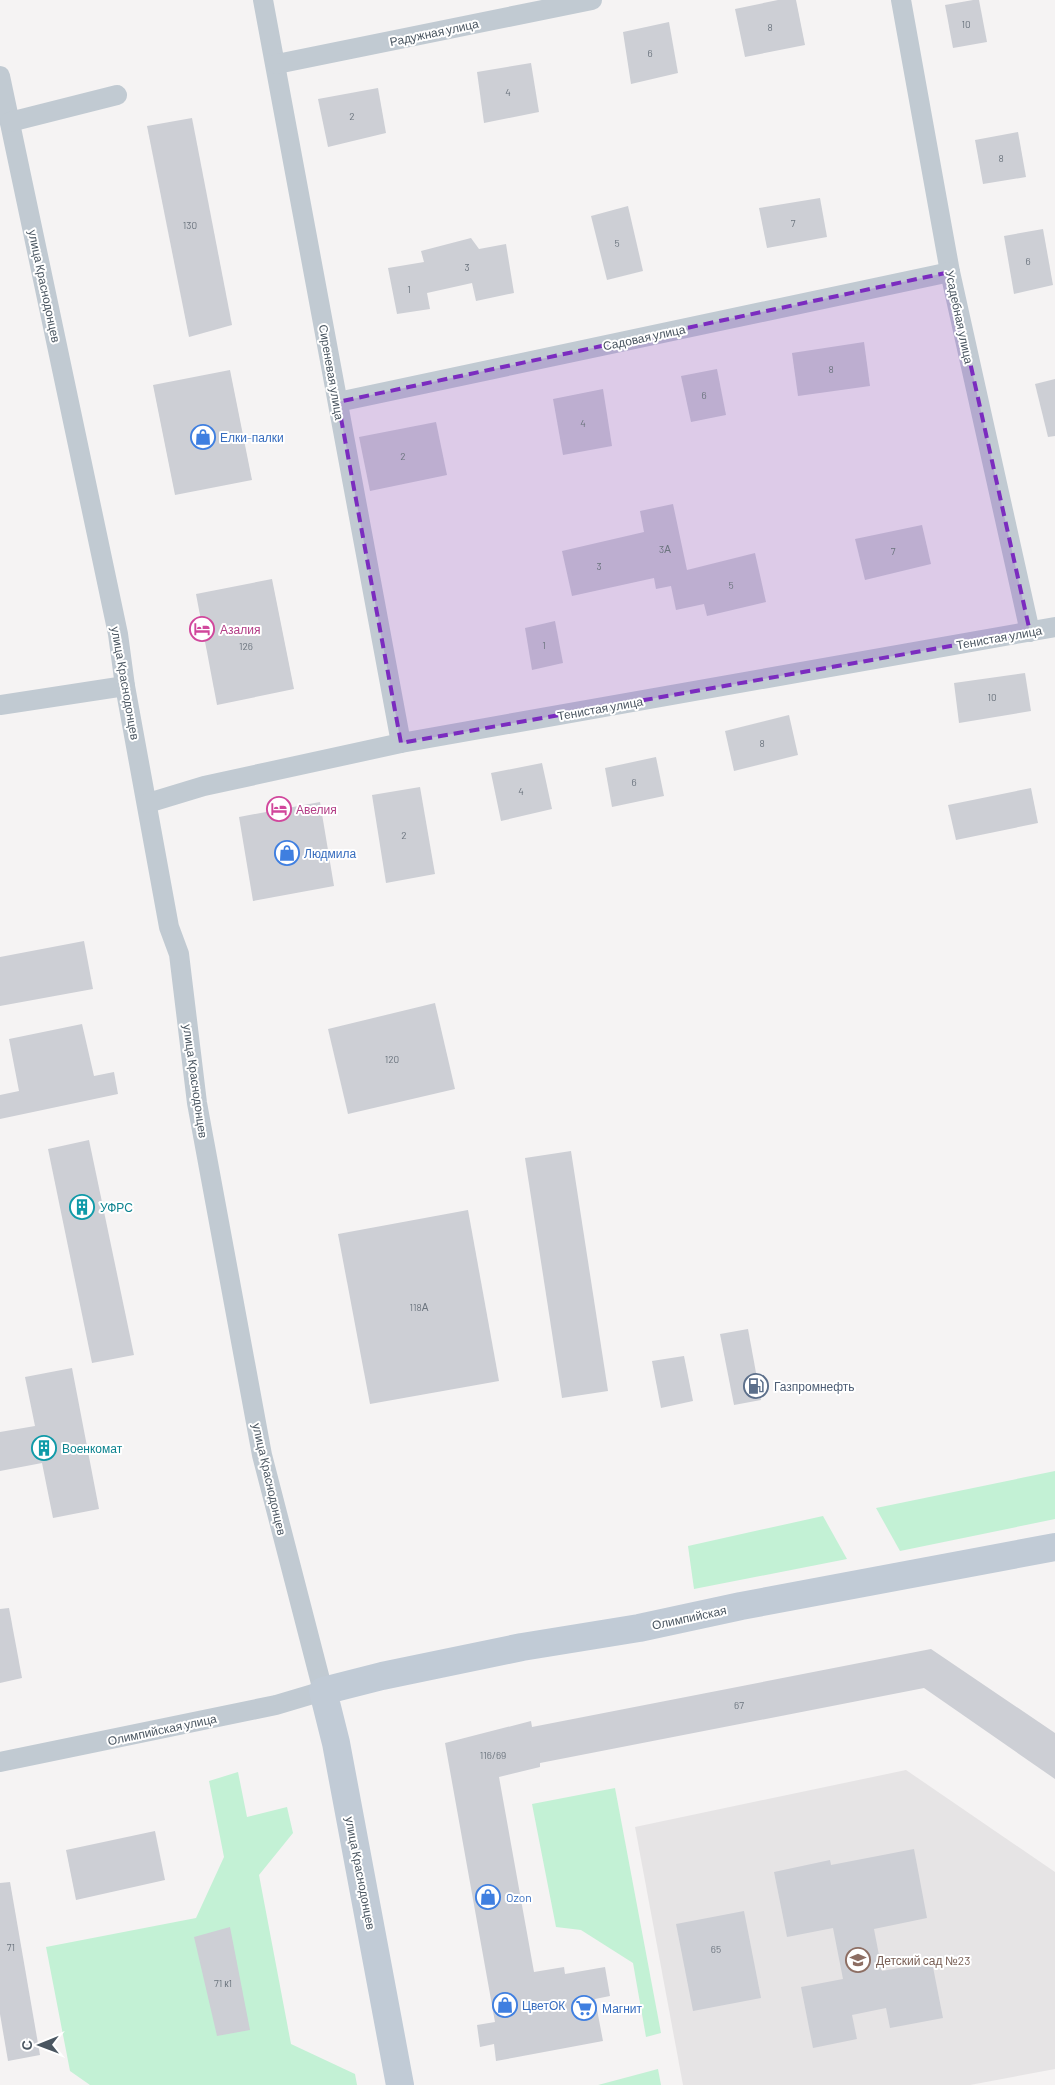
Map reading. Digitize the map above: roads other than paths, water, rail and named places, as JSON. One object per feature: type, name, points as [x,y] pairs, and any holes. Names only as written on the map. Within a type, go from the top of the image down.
[{"type":"main road","name":"Олимпийская","points":[[323,1692],[382,1676],[522,1647],[639,1628],[741,1606],[1055,1547]]},
{"type":"main road","name":"улица Краснодонцев","points":[[323,1692],[342,1772],[400,2085]]},
{"type":"street","name":"Сиреневая улица","points":[[263,0],[400,743]]},
{"type":"street","name":"Радужная улица","points":[[276,64],[592,0]]},
{"type":"street","name":"Усадебная улица","points":[[901,0],[950,272],[1030,632]]},
{"type":"street","name":"улица Краснодонцев","points":[[0,76],[118,634],[124,686],[148,803],[169,927],[179,954],[198,1103],[262,1455],[323,1692]]},
{"type":"street","points":[[10,122],[117,95]]},
{"type":"street","name":"Садовая улица","points":[[338,402],[950,272]]},
{"type":"street","name":"Тенистая улица","points":[[148,803],[204,786],[400,743],[1055,627]]},
{"type":"street","points":[[0,705],[124,686]]},
{"type":"street","name":"Олимпийская улица","points":[[0,1762],[276,1705],[323,1692]]},
{"type":"place","name":"Елки-палки","points":[[203,437]]},
{"type":"place","name":"Азалия","points":[[202,629]]},
{"type":"place","name":"Авелия","points":[[279,809]]},
{"type":"place","name":"Людмила","points":[[287,853]]},
{"type":"place","name":"УФРС","points":[[82,1207]]},
{"type":"place","name":"Газпромнефть","points":[[756,1386]]},
{"type":"place","name":"Военкомат","points":[[44,1448]]},
{"type":"place","name":"Ozon","points":[[488,1897]]},
{"type":"place","name":"Детский сад №23","points":[[858,1960]]},
{"type":"place","name":"ЦветОК","points":[[505,2005]]},
{"type":"place","name":"Магнит","points":[[584,2008]]}]
